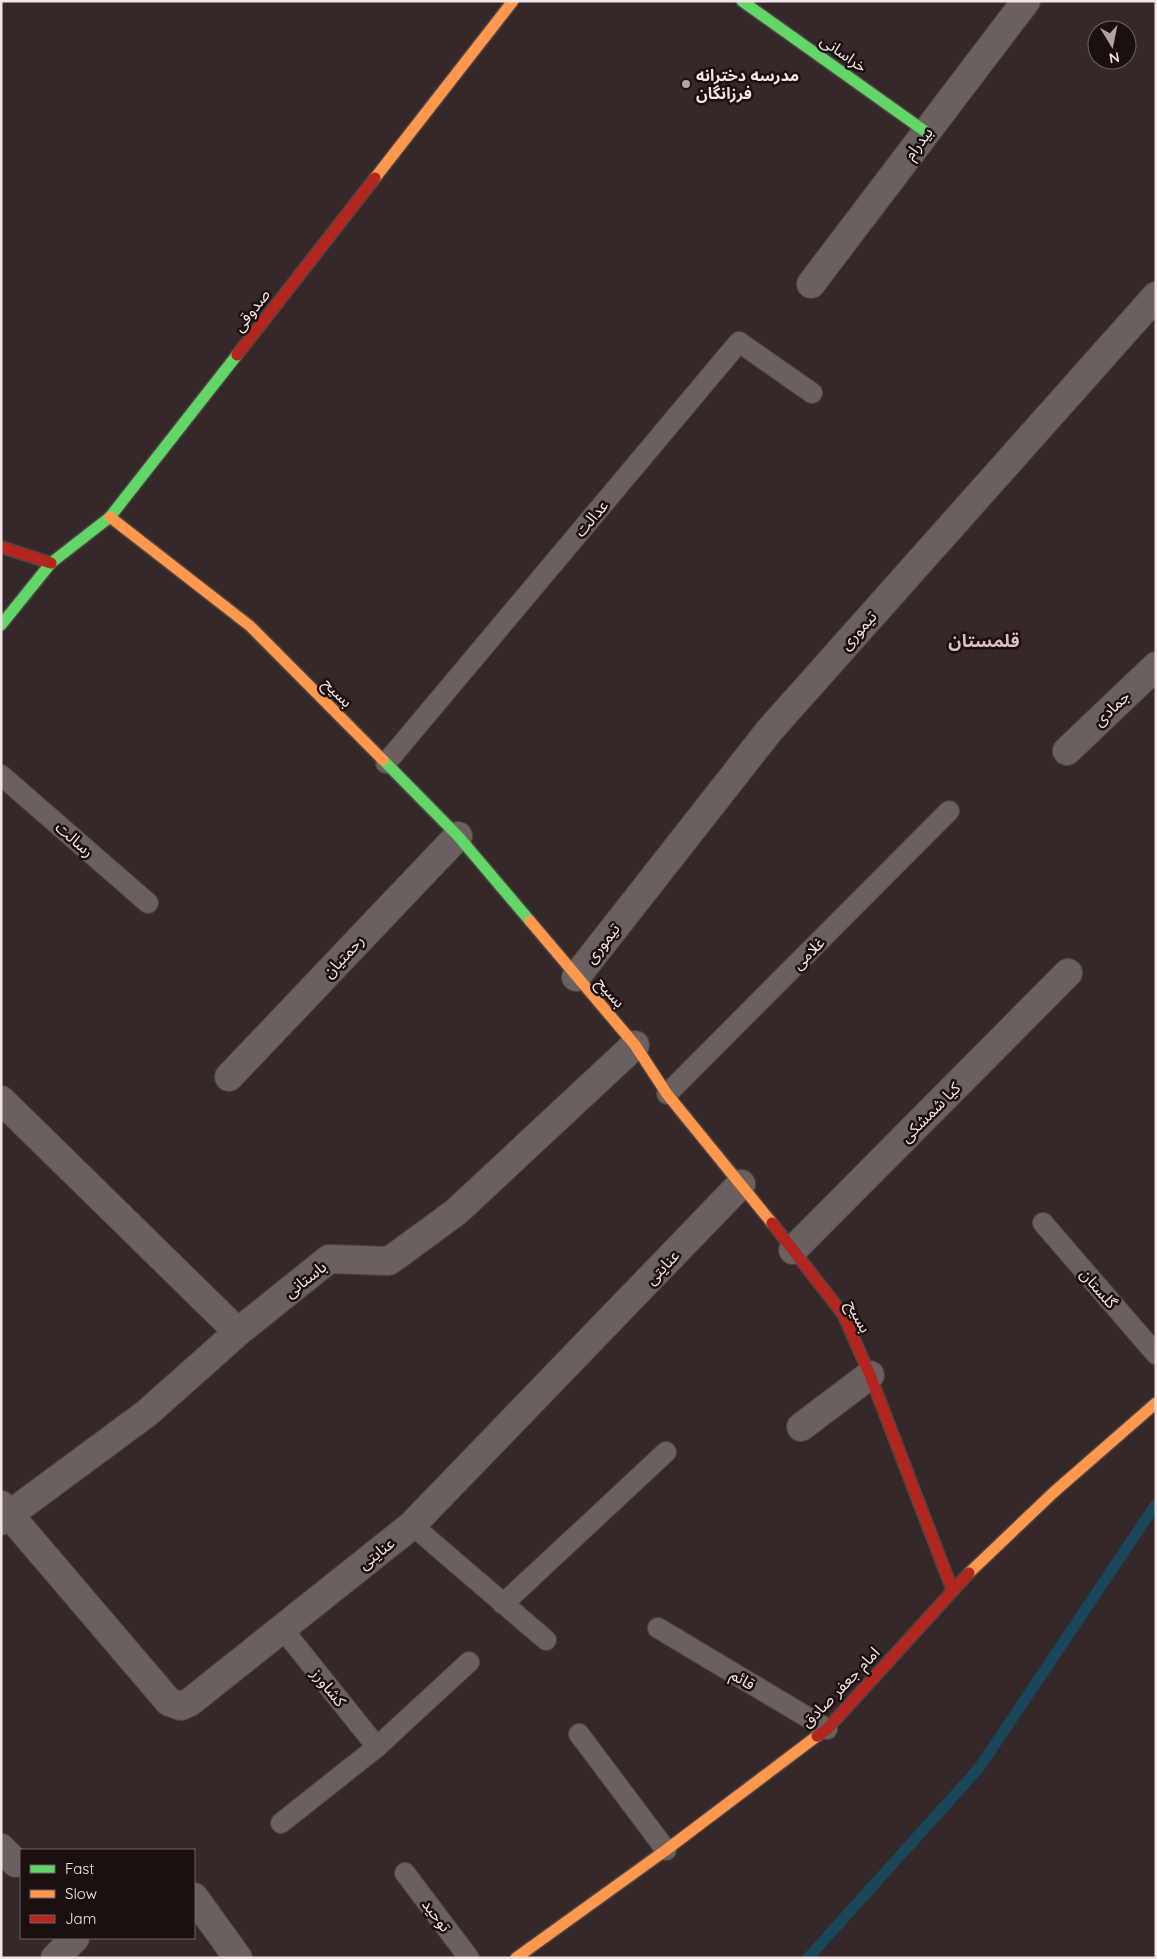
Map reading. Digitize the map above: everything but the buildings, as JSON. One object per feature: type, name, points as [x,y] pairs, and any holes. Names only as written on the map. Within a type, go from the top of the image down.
[{"type":"street","name":"صدوقی","points":[[1,625],[51,563],[110,517],[513,1]]},
{"type":"street","name":"خراسانی","points":[[742,1],[926,132]]},
{"type":"street","name":"بیدرام","points":[[810,284],[1026,1]]},
{"type":"street","name":"تیموری","points":[[576,976],[769,731],[1156,296]]},
{"type":"street","name":"بسیح","points":[[110,517],[250,626],[458,836],[635,1044],[666,1094],[741,1184],[843,1314],[870,1375],[952,1589]]},
{"type":"street","points":[[1,547],[51,563]]},
{"type":"street","name":"جمادی","points":[[1067,751],[1156,666]]},
{"type":"street","name":"رحمتیان","points":[[229,1077],[458,836]]},
{"type":"street","name":"کیا شمشکی","points":[[793,1250],[1068,973]]},
{"type":"street","name":"باستانی","points":[[4,1513],[147,1413],[238,1332],[328,1259],[389,1261],[456,1212],[635,1044]]},
{"type":"street","points":[[1,1100],[238,1332]]},
{"type":"street","name":"عنایتی","points":[[4,1513],[169,1702],[181,1706],[190,1702],[281,1627],[412,1525],[741,1184]]},
{"type":"street","points":[[801,1427],[870,1375]]},
{"type":"street","name":"امام جعفر صادق","points":[[516,1958],[666,1850],[827,1729],[952,1589],[1054,1492],[1156,1403]]},
{"type":"street","points":[[195,1898],[238,1958]]},
{"type":"street","points":[[55,1958],[74,1939]]},
{"type":"lane","name":"عدالت","points":[[386,763],[739,342],[812,393]]},
{"type":"lane","name":"رسالت","points":[[1,775],[148,903]]},
{"type":"lane","name":"غلامی","points":[[666,1094],[949,811]]},
{"type":"lane","name":"گلستان","points":[[1043,1223],[1156,1354]]},
{"type":"lane","points":[[503,1604],[666,1452]]},
{"type":"lane","points":[[412,1525],[546,1640]]},
{"type":"lane","name":"کشاورز","points":[[281,1627],[377,1747]]},
{"type":"lane","name":"قائم","points":[[658,1628],[827,1729]]},
{"type":"lane","points":[[281,1823],[377,1747],[469,1662]]},
{"type":"lane","points":[[579,1734],[666,1850]]},
{"type":"lane","name":"توحید","points":[[405,1873],[469,1958]]},
{"type":"waterway","points":[[808,1958],[979,1768],[1156,1504]]},
{"type":"traffic: fast","points":[[742,1],[926,132]]},
{"type":"traffic: fast","points":[[1,625],[51,563],[110,517],[237,355]]},
{"type":"traffic: fast","points":[[383,760],[458,836],[530,921]]},
{"type":"traffic: slow","points":[[375,178],[513,1]]},
{"type":"traffic: slow","points":[[110,517],[250,626],[383,760]]},
{"type":"traffic: slow","points":[[530,921],[635,1045],[667,1094],[772,1223]]},
{"type":"traffic: slow","points":[[969,1573],[1054,1492],[1156,1403]]},
{"type":"traffic: slow","points":[[516,1958],[666,1850],[817,1736]]},
{"type":"traffic: jam","points":[[237,355],[375,178]]},
{"type":"traffic: jam","points":[[1,547],[51,563]]},
{"type":"traffic: jam","points":[[772,1223],[843,1314],[870,1375],[952,1589]]},
{"type":"traffic: jam","points":[[817,1736],[827,1729],[969,1573]]},
{"type":"place","name":"مدرسه دخترانه فرزانگان","points":[[686,84]]},
{"type":"district","name":"قلمستان","points":[[984,641]]}]
